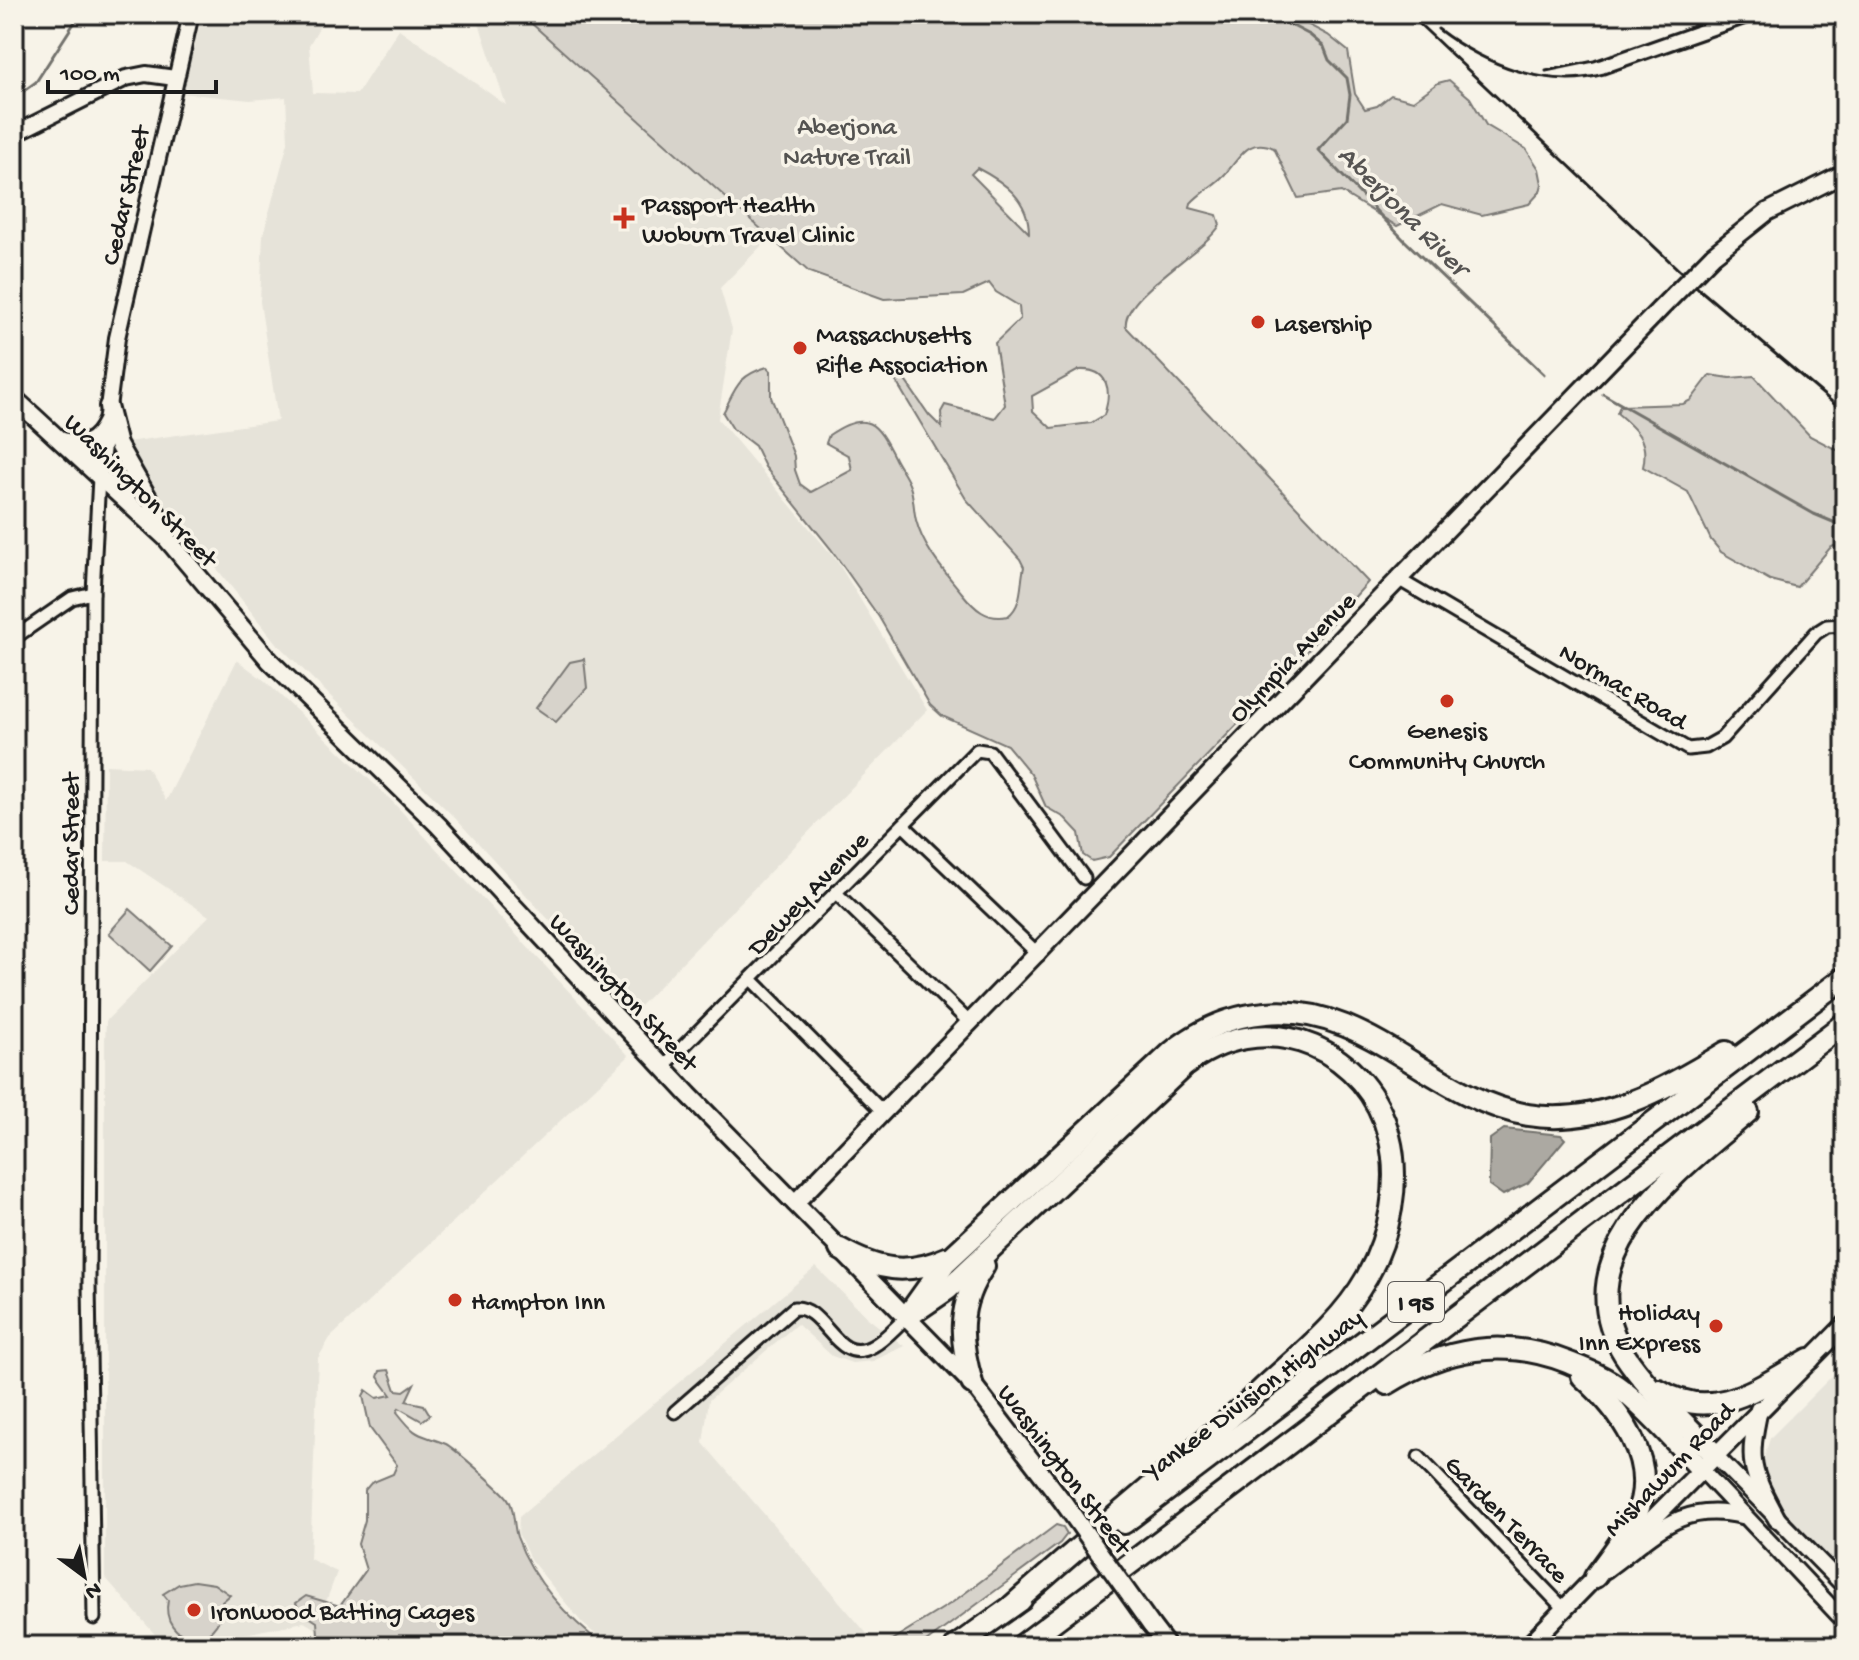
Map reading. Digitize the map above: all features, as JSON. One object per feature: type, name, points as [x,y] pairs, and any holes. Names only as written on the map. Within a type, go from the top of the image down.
[{"type":"highway","name":"Yankee Division Highway","points":[[956,1646],[1845,977]]},
{"type":"highway","points":[[907,1317],[933,1277],[960,1250],[1172,1052],[1196,1035],[1231,1020],[1275,1012],[1320,1016],[1375,1039],[1488,1103],[1530,1116],[1572,1116],[1615,1107],[1656,1092],[1819,996]]},
{"type":"highway","points":[[1707,1461],[1623,1351],[1607,1311],[1610,1272],[1625,1233],[1668,1183],[1845,1026]]},
{"type":"highway","name":"I 95","points":[[1021,1646],[1845,1026]]},
{"type":"highway","points":[[907,1317],[944,1294],[1201,1053],[1233,1040],[1283,1037],[1304,1042],[1330,1055],[1365,1086],[1379,1108],[1390,1140],[1393,1191],[1389,1218],[1375,1262],[1349,1305],[1215,1432],[1114,1514],[1012,1606]]},
{"type":"highway","points":[[972,1383],[961,1338],[962,1311],[975,1281],[1011,1229]]},
{"type":"highway","points":[[840,1249],[870,1265],[899,1270],[925,1267],[960,1250]]},
{"type":"highway","points":[[1275,1455],[1406,1372],[1444,1356],[1503,1347],[1532,1350],[1567,1362],[1624,1392],[1707,1461]]},
{"type":"highway","points":[[1646,1380],[1679,1400],[1714,1405],[1741,1397],[1809,1359]]},
{"type":"highway","points":[[1567,1362],[1617,1413],[1636,1448],[1643,1472],[1637,1513],[1595,1577]]},
{"type":"main road","name":"Olympia Avenue","points":[[795,1203],[1039,955],[1713,255],[1767,212],[1845,173]]},
{"type":"main road","name":"Washington Street","points":[[14,398],[181,555],[270,661],[429,816],[663,1067],[972,1383],[1064,1503],[1167,1646]]},
{"type":"main road","points":[[61,441],[89,444],[96,439],[107,414]]},
{"type":"main road","points":[[107,414],[124,459],[181,555]]},
{"type":"main road","name":"Mishawum Road","points":[[1528,1646],[1707,1461],[1845,1325]]},
{"type":"main road","points":[[1759,1409],[1752,1445],[1752,1468],[1777,1519]]},
{"type":"street","name":"Cedar Street","points":[[94,1618],[89,1283],[93,593],[99,477],[120,324],[191,14]]},
{"type":"street","points":[[14,134],[126,78],[146,74],[175,78]]},
{"type":"street","name":"Normac Road","points":[[1398,579],[1614,703],[1674,743],[1691,749],[1709,746],[1722,738],[1816,633],[1827,626],[1845,625]]},
{"type":"street","points":[[14,638],[71,599],[93,593]]},
{"type":"street","name":"Dewey Avenue","points":[[663,1067],[752,980],[974,751],[983,749],[990,752],[1084,878]]},
{"type":"street","points":[[903,825],[1039,955]]},
{"type":"street","points":[[836,893],[971,1024]]},
{"type":"street","points":[[752,980],[884,1113]]},
{"type":"street","points":[[675,1412],[794,1308],[806,1310],[839,1344],[856,1350],[877,1344],[907,1317]]},
{"type":"street","name":"Garden Terrace","points":[[1419,1457],[1564,1609]]},
{"type":"street","points":[[1707,1461],[1745,1517],[1845,1622]]},
{"type":"street","points":[[1707,1461],[1777,1519],[1845,1587]]},
{"type":"street","points":[[1595,1577],[1684,1515],[1710,1510],[1745,1517]]},
{"type":"shaded area","points":[[203,14],[327,14],[309,45],[313,93],[357,94],[399,29],[506,105],[476,14],[532,14],[775,232],[720,288],[732,329],[718,419],[837,561],[927,710],[634,1012],[455,818],[276,643],[148,482],[130,451],[127,442],[278,421],[260,302],[263,235],[288,142],[286,97],[250,100],[181,93]]},
{"type":"shaded area","points":[[237,660],[265,681],[389,798],[629,1056],[330,1338],[318,1358],[310,1559],[337,1572],[316,1629],[304,1622],[186,1646],[165,1646],[105,1577],[106,1021],[209,916],[127,861],[105,861],[106,765],[147,767],[166,801]]},
{"type":"shaded area","points":[[1504,1129],[1561,1135],[1565,1139],[1528,1183],[1503,1195],[1489,1185],[1490,1139]]},
{"type":"shaded area","points":[[816,1267],[869,1319],[904,1346],[873,1361],[852,1363],[832,1356],[797,1324],[709,1400],[703,1443],[875,1643],[871,1646],[610,1646],[583,1624],[530,1559],[518,1533],[519,1517]]},
{"type":"shaded area","points":[[1845,1363],[1845,1579],[1774,1503],[1763,1479],[1762,1465],[1770,1438]]},
{"type":"green space","name":"Aberjona Nature Trail","points":[[521,14],[1288,14],[1328,35],[1348,51],[1355,94],[1365,109],[1377,106],[1391,95],[1413,101],[1438,83],[1449,80],[1470,98],[1486,125],[1526,149],[1539,169],[1542,184],[1540,192],[1529,204],[1482,215],[1442,204],[1397,226],[1341,192],[1298,198],[1274,148],[1258,145],[1241,154],[1223,176],[1191,203],[1190,208],[1217,215],[1220,225],[1136,302],[1128,315],[1126,327],[1368,582],[1288,672],[1109,857],[1092,861],[1083,855],[1079,833],[1065,818],[1046,807],[1031,774],[1007,745],[942,716],[930,705],[879,617],[831,549],[765,467],[755,446],[733,429],[723,413],[743,379],[767,367],[771,371],[771,397],[794,456],[795,470],[800,484],[811,492],[852,470],[849,456],[826,443],[829,435],[853,423],[862,422],[876,428],[907,480],[919,530],[935,559],[976,608],[994,617],[1008,616],[1019,600],[1024,567],[966,499],[888,368],[895,366],[929,415],[942,428],[941,412],[945,405],[995,418],[1005,405],[995,343],[1020,319],[1019,306],[996,292],[989,283],[963,295],[884,299],[809,272]],"holes":[[[977,168],[997,179],[1020,201],[1029,233],[971,174]],[[1079,370],[1097,373],[1106,383],[1108,398],[1104,415],[1091,423],[1051,428],[1033,411],[1032,396]]]},
{"type":"green space","points":[[1710,375],[1730,378],[1754,376],[1810,436],[1845,454],[1845,552],[1834,546],[1830,548],[1797,587],[1770,580],[1721,552],[1711,540],[1688,492],[1643,467],[1643,443],[1617,413],[1620,406],[1683,404],[1691,400]]},
{"type":"green space","points":[[584,659],[587,688],[556,722],[536,708],[570,662]]},
{"type":"green space","points":[[130,909],[172,946],[150,971],[109,933]]},
{"type":"green space","points":[[389,1370],[396,1390],[404,1391],[414,1384],[406,1401],[424,1405],[430,1415],[422,1421],[399,1408],[397,1412],[415,1431],[451,1447],[506,1496],[517,1537],[532,1569],[565,1611],[605,1646],[319,1646],[317,1622],[300,1611],[296,1603],[306,1596],[340,1606],[366,1570],[358,1544],[365,1520],[365,1490],[371,1483],[393,1474],[397,1465],[370,1428],[363,1396],[366,1390],[377,1398],[391,1395],[378,1377],[380,1371]]},
{"type":"green space","points":[[1056,1525],[1063,1527],[1067,1534],[1060,1543],[926,1642],[919,1646],[882,1646],[953,1602]]},
{"type":"green space","name":"Ironwood Batting Cages","points":[[194,1581],[214,1584],[230,1595],[222,1602],[219,1619],[212,1630],[203,1636],[192,1637],[181,1634],[173,1626],[168,1615],[168,1600],[163,1594],[179,1584]]},
{"type":"waterway","points":[[14,98],[36,82],[80,14]]},
{"type":"waterway","name":"Aberjona River","points":[[1247,14],[1285,22],[1310,35],[1324,47],[1329,60],[1347,78],[1350,95],[1347,118],[1318,150],[1404,240],[1544,374]]},
{"type":"waterway","name":"Aberjona River","points":[[1603,394],[1814,514],[1845,527]]},
{"type":"railway","points":[[1409,14],[1699,289],[1845,413]]},
{"type":"railway","points":[[1546,71],[1594,61],[1728,14]]},
{"type":"railway","points":[[1438,29],[1496,63],[1517,71],[1560,79],[1604,74],[1775,14]]},
{"type":"place","name":"Passport Health Woburn Travel Clinic","points":[[624,218]]},
{"type":"place","name":"Lasership","points":[[1258,322]]},
{"type":"place","name":"Massachusetts Rifle Association","points":[[800,348]]},
{"type":"place","name":"Genesis Community Church","points":[[1447,701]]},
{"type":"place","name":"Hampton Inn","points":[[455,1300]]},
{"type":"place","name":"Holiday Inn Express","points":[[1716,1326]]},
{"type":"place","name":"Ironwood Batting Cages","points":[[194,1610]]}]
